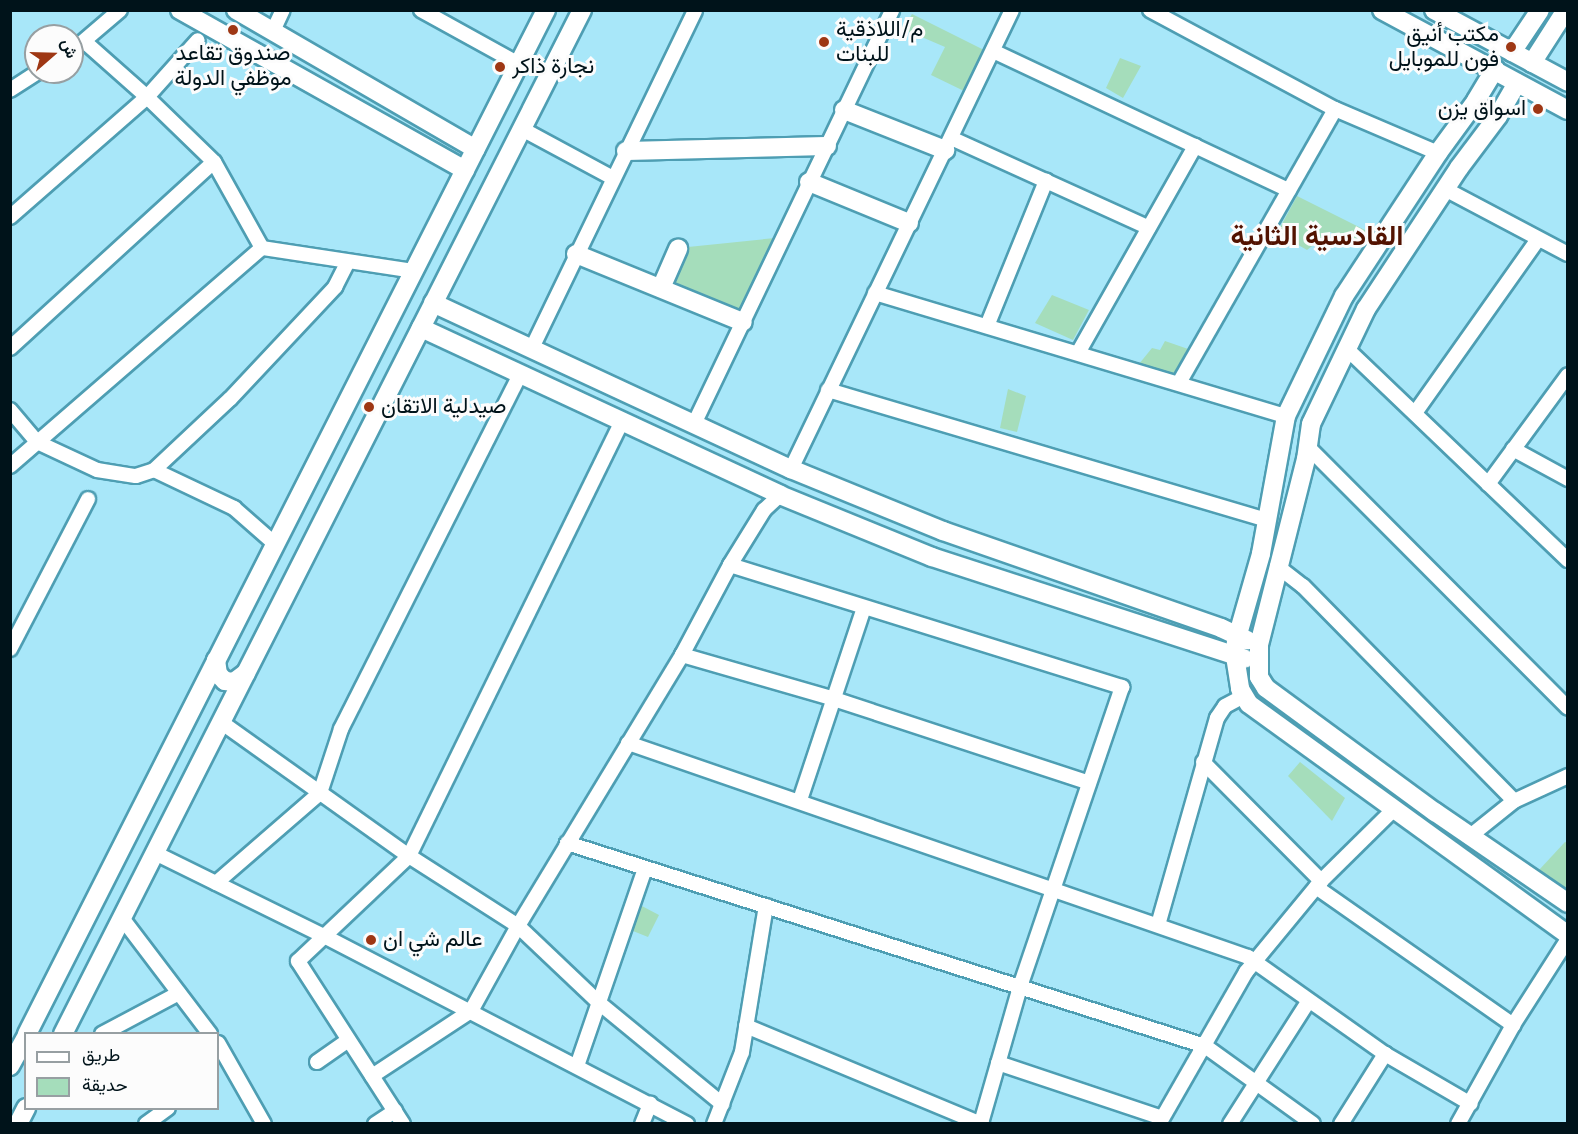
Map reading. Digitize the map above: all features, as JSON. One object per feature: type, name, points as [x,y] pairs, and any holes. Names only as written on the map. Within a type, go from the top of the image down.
[{"type":"street","points":[[120,10],[85,42],[147,97],[214,162],[262,248]]},
{"type":"street","points":[[180,10],[465,170]]},
{"type":"street","points":[[236,10],[476,149]]},
{"type":"street","points":[[273,31],[283,10]]},
{"type":"street","points":[[421,10],[519,64]]},
{"type":"street","points":[[28,1032],[546,10]]},
{"type":"street","points":[[64,1032],[582,10]]},
{"type":"street","points":[[531,350],[695,10]]},
{"type":"street","points":[[694,424],[892,10]]},
{"type":"street","points":[[791,469],[1012,10]]},
{"type":"street","points":[[1150,10],[1335,109],[1438,153]]},
{"type":"street","points":[[1382,10],[1568,110]]},
{"type":"street","points":[[1434,10],[1568,82]]},
{"type":"street","points":[[1512,52],[1540,10]]},
{"type":"street","points":[[1532,63],[1566,10]]},
{"type":"street","points":[[10,217],[147,97],[198,40]]},
{"type":"street","points":[[993,51],[1289,189]]},
{"type":"street","points":[[1458,1124],[1513,1025],[1568,937],[1249,704],[1240,689],[1235,656],[1238,635],[1261,554],[1286,416],[1344,296],[1438,153],[1476,101],[1495,69]]},
{"type":"street","points":[[10,90],[24,81]]},
{"type":"street","points":[[1517,83],[1498,116],[1445,189],[1366,309],[1311,424],[1308,447],[1277,566],[1269,615],[1259,654],[1259,677],[1266,688],[1469,837],[1568,903]]},
{"type":"street","points":[[1179,383],[1335,109]]},
{"type":"street","points":[[844,110],[948,144],[1046,181],[1149,228]]},
{"type":"street","points":[[522,129],[613,178]]},
{"type":"street","points":[[626,151],[827,146]]},
{"type":"street","points":[[1078,353],[1195,146]]},
{"type":"street","points":[[10,348],[214,162]]},
{"type":"street","points":[[987,326],[1046,181]]},
{"type":"street","points":[[809,182],[909,222]]},
{"type":"street","points":[[1445,189],[1568,254]]},
{"type":"street","points":[[1415,413],[1538,239]]},
{"type":"street","points":[[262,248],[414,271]]},
{"type":"street","points":[[10,466],[262,248]]},
{"type":"street","points":[[661,288],[678,249]]},
{"type":"street","points":[[576,254],[743,322]]},
{"type":"street","points":[[10,410],[37,442],[97,470],[136,477],[154,470],[230,399],[335,287],[348,262]]},
{"type":"street","points":[[875,293],[1286,416]]},
{"type":"street","points":[[433,303],[791,469],[943,531],[1238,635],[1259,654]]},
{"type":"street","points":[[421,328],[519,376],[780,495],[932,557],[1235,656],[1259,654]]},
{"type":"street","points":[[1346,348],[1568,561]]},
{"type":"street","points":[[1488,484],[1568,375]]},
{"type":"street","points":[[216,883],[320,793],[341,729],[519,376]]},
{"type":"street","points":[[828,390],[1268,520]]},
{"type":"street","points":[[403,1124],[298,961],[409,856],[621,423]]},
{"type":"street","points":[[1308,447],[1568,708]]},
{"type":"street","points":[[1514,449],[1568,479]]},
{"type":"street","points":[[154,470],[234,508],[275,544]]},
{"type":"street","points":[[372,1076],[471,1011],[567,843],[682,655],[730,565],[764,510],[780,495]]},
{"type":"street","points":[[10,649],[88,499]]},
{"type":"street","points":[[730,565],[1122,687],[1020,987],[982,1123],[746,1026]]},
{"type":"street","points":[[1277,566],[1302,586],[1514,801]]},
{"type":"street","points":[[800,800],[864,608]]},
{"type":"street","points":[[682,655],[834,699],[1089,783]]},
{"type":"street","points":[[216,660],[218,674],[225,681],[239,680],[246,673]]},
{"type":"street","points":[[1158,925],[1217,718],[1225,706],[1244,696]]},
{"type":"street","points":[[185,722],[192,716],[206,716],[217,730],[320,793],[409,856],[518,926],[598,1002],[722,1104]]},
{"type":"street","points":[[628,743],[800,800],[1248,957],[1308,1002],[1385,1054],[1471,1104]]},
{"type":"street","points":[[1203,762],[1318,884],[1513,1025]]},
{"type":"street","points":[[1469,837],[1514,801],[1568,776]]},
{"type":"street","points":[[998,1063],[1160,1121],[1246,972],[1318,884],[1393,810]]},
{"type":"street","points":[[1420,830],[1435,812]]},
{"type":"street","points":[[567,843],[1205,1046],[1313,1124]]},
{"type":"street","points":[[155,853],[324,936],[687,1124]]},
{"type":"street","points":[[577,1066],[645,868]]},
{"type":"street","points":[[714,1124],[742,1052],[766,906]]},
{"type":"street","points":[[122,918],[208,1032]]},
{"type":"street","points":[[106,1032],[179,993]]},
{"type":"street","points":[[1230,1124],[1308,1002]]},
{"type":"street","points":[[10,1066],[24,1039]]},
{"type":"street","points":[[317,1062],[348,1040]]},
{"type":"street","points":[[219,1044],[264,1124]]},
{"type":"street","points":[[1341,1124],[1385,1054]]},
{"type":"street","points":[[219,1068],[229,1059]]},
{"type":"street","points":[[642,1124],[650,1104]]},
{"type":"street","points":[[18,1124],[25,1110]]},
{"type":"street","points":[[146,1124],[165,1110]]},
{"type":"street","points":[[375,1124],[395,1111]]},
{"type":"green space","points":[[912,14],[984,50],[964,91],[931,75],[945,47],[903,29]]},
{"type":"green space","points":[[1120,58],[1141,66],[1123,98],[1106,88]]},
{"type":"green space","points":[[1297,196],[1367,231],[1359,245],[1330,232],[1307,250],[1277,233]]},
{"type":"green space","points":[[775,238],[741,317],[670,285],[688,247]]},
{"type":"green space","points":[[1052,295],[1089,310],[1073,340],[1035,323]]},
{"type":"green space","points":[[1165,341],[1191,350],[1177,377],[1139,364],[1152,348],[1160,350]]},
{"type":"green space","points":[[1008,389],[1026,396],[1017,432],[1000,428]]},
{"type":"green space","points":[[1300,762],[1345,798],[1332,821],[1288,776]]},
{"type":"green space","points":[[1565,842],[1568,843],[1567,889],[1539,870]]},
{"type":"green space","points":[[638,904],[659,915],[648,937],[633,931]]},
{"type":"place","name":"صندوق تقاعد موظفي الدولة","points":[[233,30]]},
{"type":"place","name":"م/اللاذقية للبنات","points":[[824,42]]},
{"type":"place","name":"مكتب أنيق فون للموبايل","points":[[1511,47]]},
{"type":"place","name":"نجارة ذاكر","points":[[500,67]]},
{"type":"place","name":"اسواق يزن","points":[[1538,109]]},
{"type":"place","name":"صيدلية الاتقان","points":[[369,407]]},
{"type":"place","name":"عالم شي ان","points":[[371,940]]},
{"type":"district","name":"القادسية الثانية","points":[[1317,236]]}]
